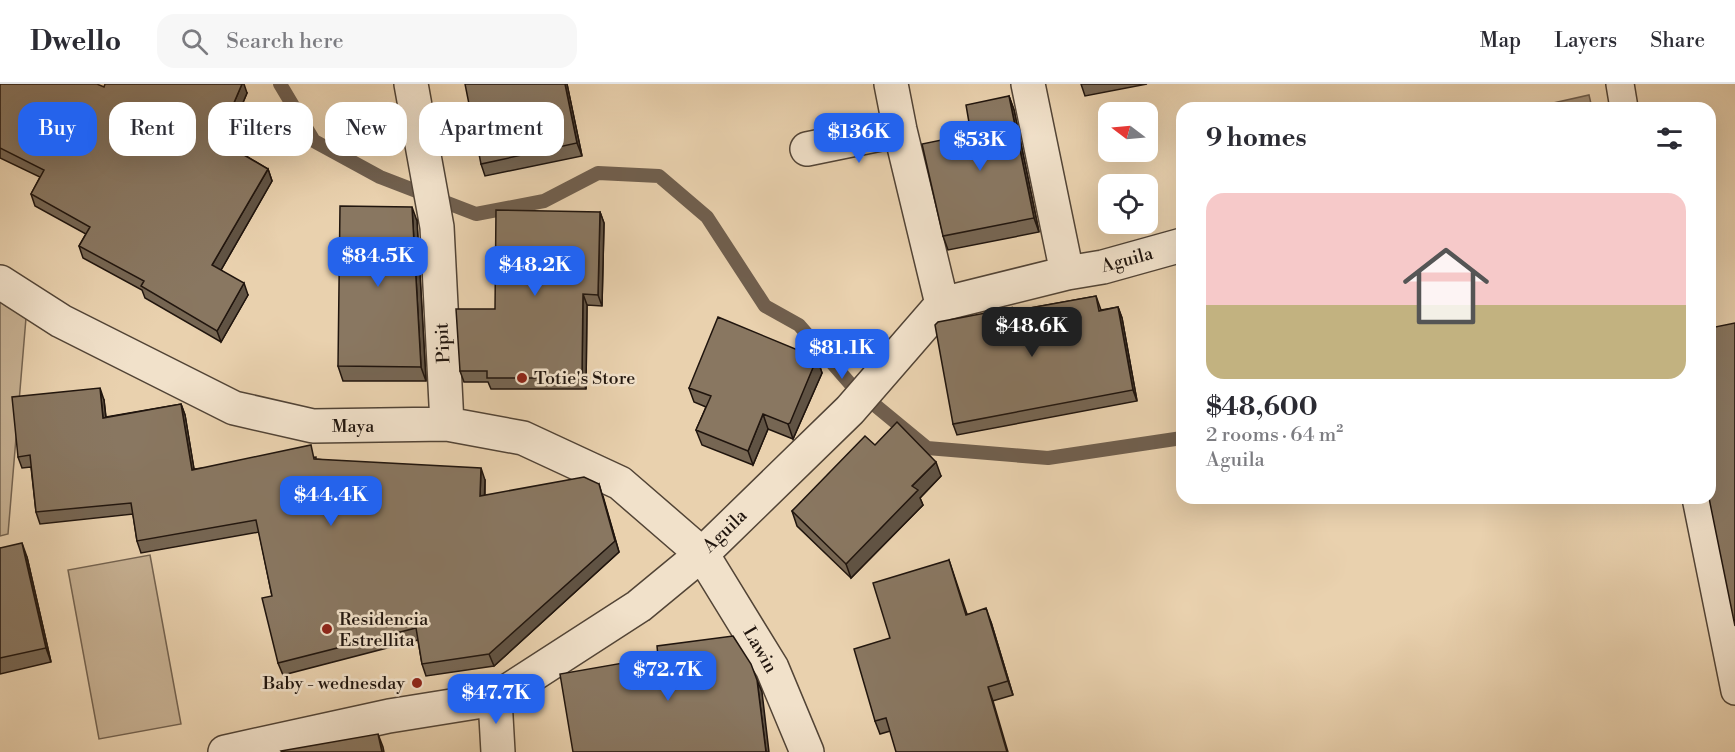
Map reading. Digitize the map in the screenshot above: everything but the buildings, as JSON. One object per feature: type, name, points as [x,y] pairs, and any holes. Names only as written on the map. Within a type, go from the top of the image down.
[{"type":"street","name":"Pipit","points":[[411,84],[436,227],[447,424]]},
{"type":"street","points":[[891,84],[942,304]]},
{"type":"street","points":[[1028,84],[1067,273]]},
{"type":"street","points":[[807,149],[900,130]]},
{"type":"street","name":"Aguila","points":[[225,752],[389,716],[495,699],[639,606],[702,554],[850,410],[942,304],[1067,273],[1103,267],[1176,247]]},
{"type":"street","name":"Maya","points":[[0,282],[61,321],[234,408],[314,426],[447,424],[523,438],[620,483],[702,554]]},
{"type":"street","name":"Lawin","points":[[702,554],[772,668],[807,752]]},
{"type":"street","points":[[495,699],[498,752]]},
{"type":"lane","points":[[1620,84],[1623,102]]},
{"type":"lane","points":[[1697,504],[1735,690]]},
{"type":"shaded area","points":[[1589,95],[1591,102],[1558,102]]},
{"type":"shaded area","points":[[0,302],[26,318],[8,534],[0,536]]},
{"type":"shaded area","points":[[150,555],[181,724],[99,739],[68,570]]},
{"type":"waterway","points":[[280,84],[314,141],[380,177],[476,214],[544,201],[598,173],[659,176],[707,217],[765,306],[799,325],[853,387],[927,448],[1048,458],[1176,439]]},
{"type":"place","name":"Totie's Store","points":[[522,378]]},
{"type":"place","name":"Residencia Estrellita","points":[[327,629]]},
{"type":"place","name":"Baby - wednesday","points":[[417,683]]}]
